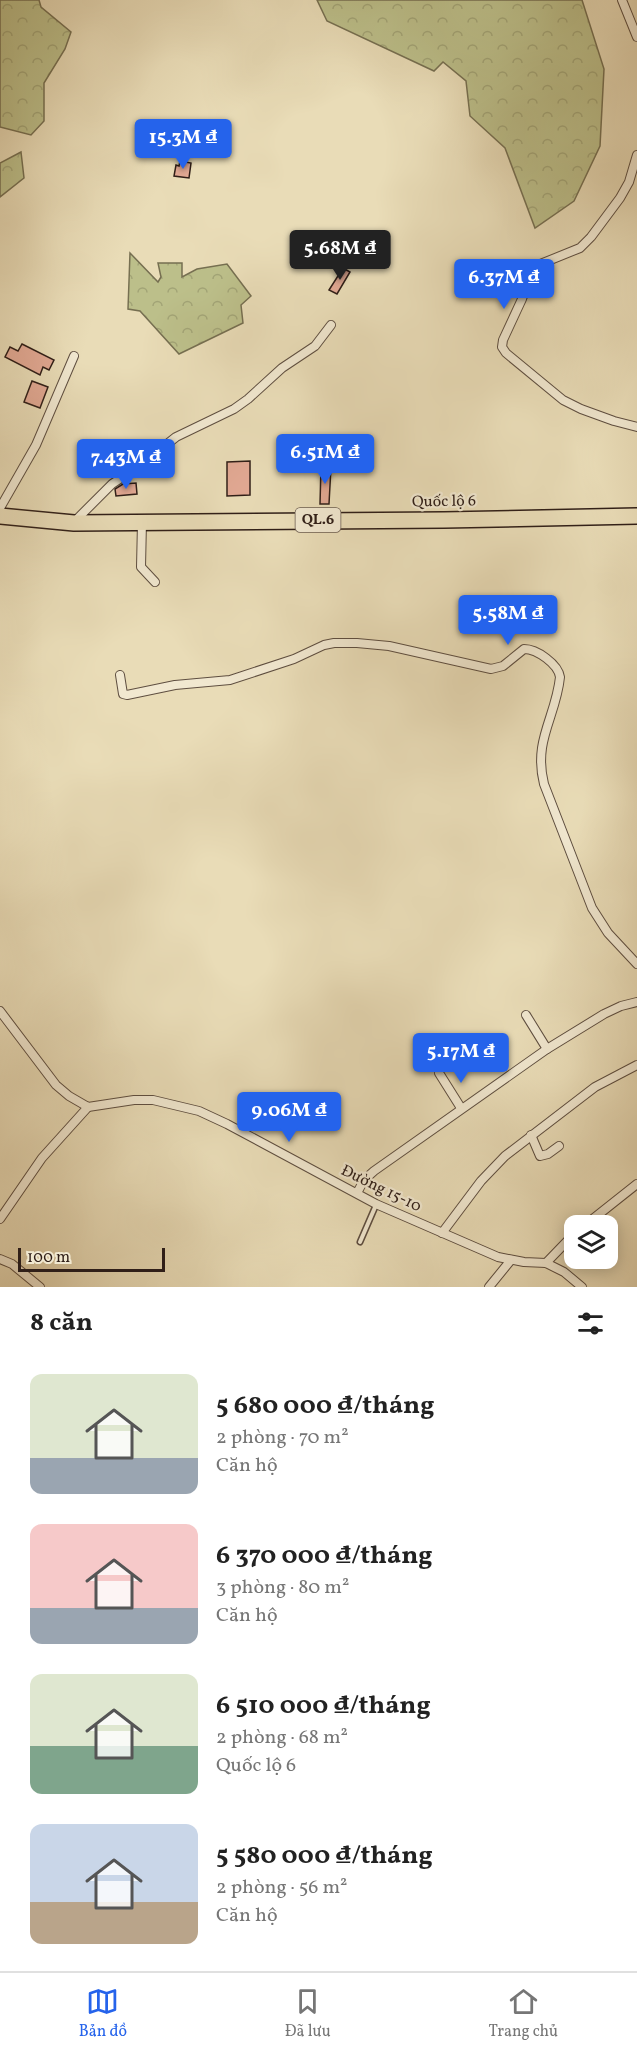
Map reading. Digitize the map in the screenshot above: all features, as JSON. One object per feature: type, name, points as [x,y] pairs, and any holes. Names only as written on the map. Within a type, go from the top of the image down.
[{"type":"highway","name":"Quốc lộ 6","points":[[0,516],[74,523],[637,516]]},
{"type":"street","points":[[622,0],[637,37]]},
{"type":"street","points":[[637,155],[625,190],[591,237],[580,248],[528,269],[524,276],[525,292],[503,339],[502,347],[506,353],[563,400],[581,409],[637,427]]},
{"type":"street","points":[[74,523],[112,484],[142,464],[176,436],[234,409],[248,399],[282,368],[315,346],[331,325]]},
{"type":"street","points":[[0,508],[36,446],[74,356]]},
{"type":"street","points":[[142,522],[141,567],[155,582]]},
{"type":"street","points":[[120,675],[123,694],[127,695],[175,685],[230,680],[334,643],[389,646],[492,669],[503,666],[524,649],[531,650],[553,664],[559,672],[559,683],[541,750],[544,784],[587,897],[597,917],[608,933],[637,964]]},
{"type":"street","points":[[357,1193],[368,1176],[547,1049],[604,1014],[637,1002]]},
{"type":"street","points":[[0,1011],[56,1085],[88,1107],[42,1158],[0,1219]]},
{"type":"street","points":[[526,1015],[547,1049]]},
{"type":"street","points":[[442,1233],[490,1170],[531,1135],[595,1087],[637,1065]]},
{"type":"street","points":[[440,1073],[461,1108]]},
{"type":"street","name":"Đường 15-10","points":[[88,1107],[144,1099],[186,1107],[227,1124],[376,1204],[490,1254],[511,1260],[546,1263],[564,1272],[582,1287]]},
{"type":"street","points":[[531,1135],[540,1156],[548,1154],[559,1146]]},
{"type":"street","points":[[598,1215],[637,1184]]},
{"type":"street","points":[[546,1263],[564,1244]]},
{"type":"street","points":[[0,1259],[12,1264],[40,1287]]},
{"type":"street","points":[[489,1287],[511,1260]]},
{"type":"lane","points":[[360,1242],[376,1204]]},
{"type":"green space","points":[[0,0],[39,0],[41,7],[71,32],[65,49],[44,83],[44,121],[31,135],[0,127]]},
{"type":"green space","points":[[317,0],[582,0],[604,69],[600,146],[574,201],[535,228],[505,148],[470,116],[466,81],[443,62],[434,71],[327,21]]},
{"type":"green space","points":[[21,152],[24,178],[0,197],[0,163]]},
{"type":"green space","points":[[130,253],[158,282],[161,277],[158,263],[182,263],[182,277],[197,269],[227,264],[251,296],[241,305],[243,323],[179,354],[140,311],[128,309]]},
{"type":"building","points":[[180,161],[191,163],[189,178],[174,176],[176,165],[179,166]]},
{"type":"building","points":[[343,268],[350,272],[337,294],[329,290]]},
{"type":"building","points":[[22,344],[54,360],[49,370],[43,367],[40,375],[5,357],[10,347],[18,351]]},
{"type":"building","points":[[32,381],[48,387],[40,408],[24,402]]},
{"type":"building","points":[[250,461],[250,495],[227,496],[227,462]]},
{"type":"building","points":[[321,467],[331,467],[329,504],[320,504]]},
{"type":"building","points":[[136,483],[137,494],[116,496],[115,489],[123,484]]}]
